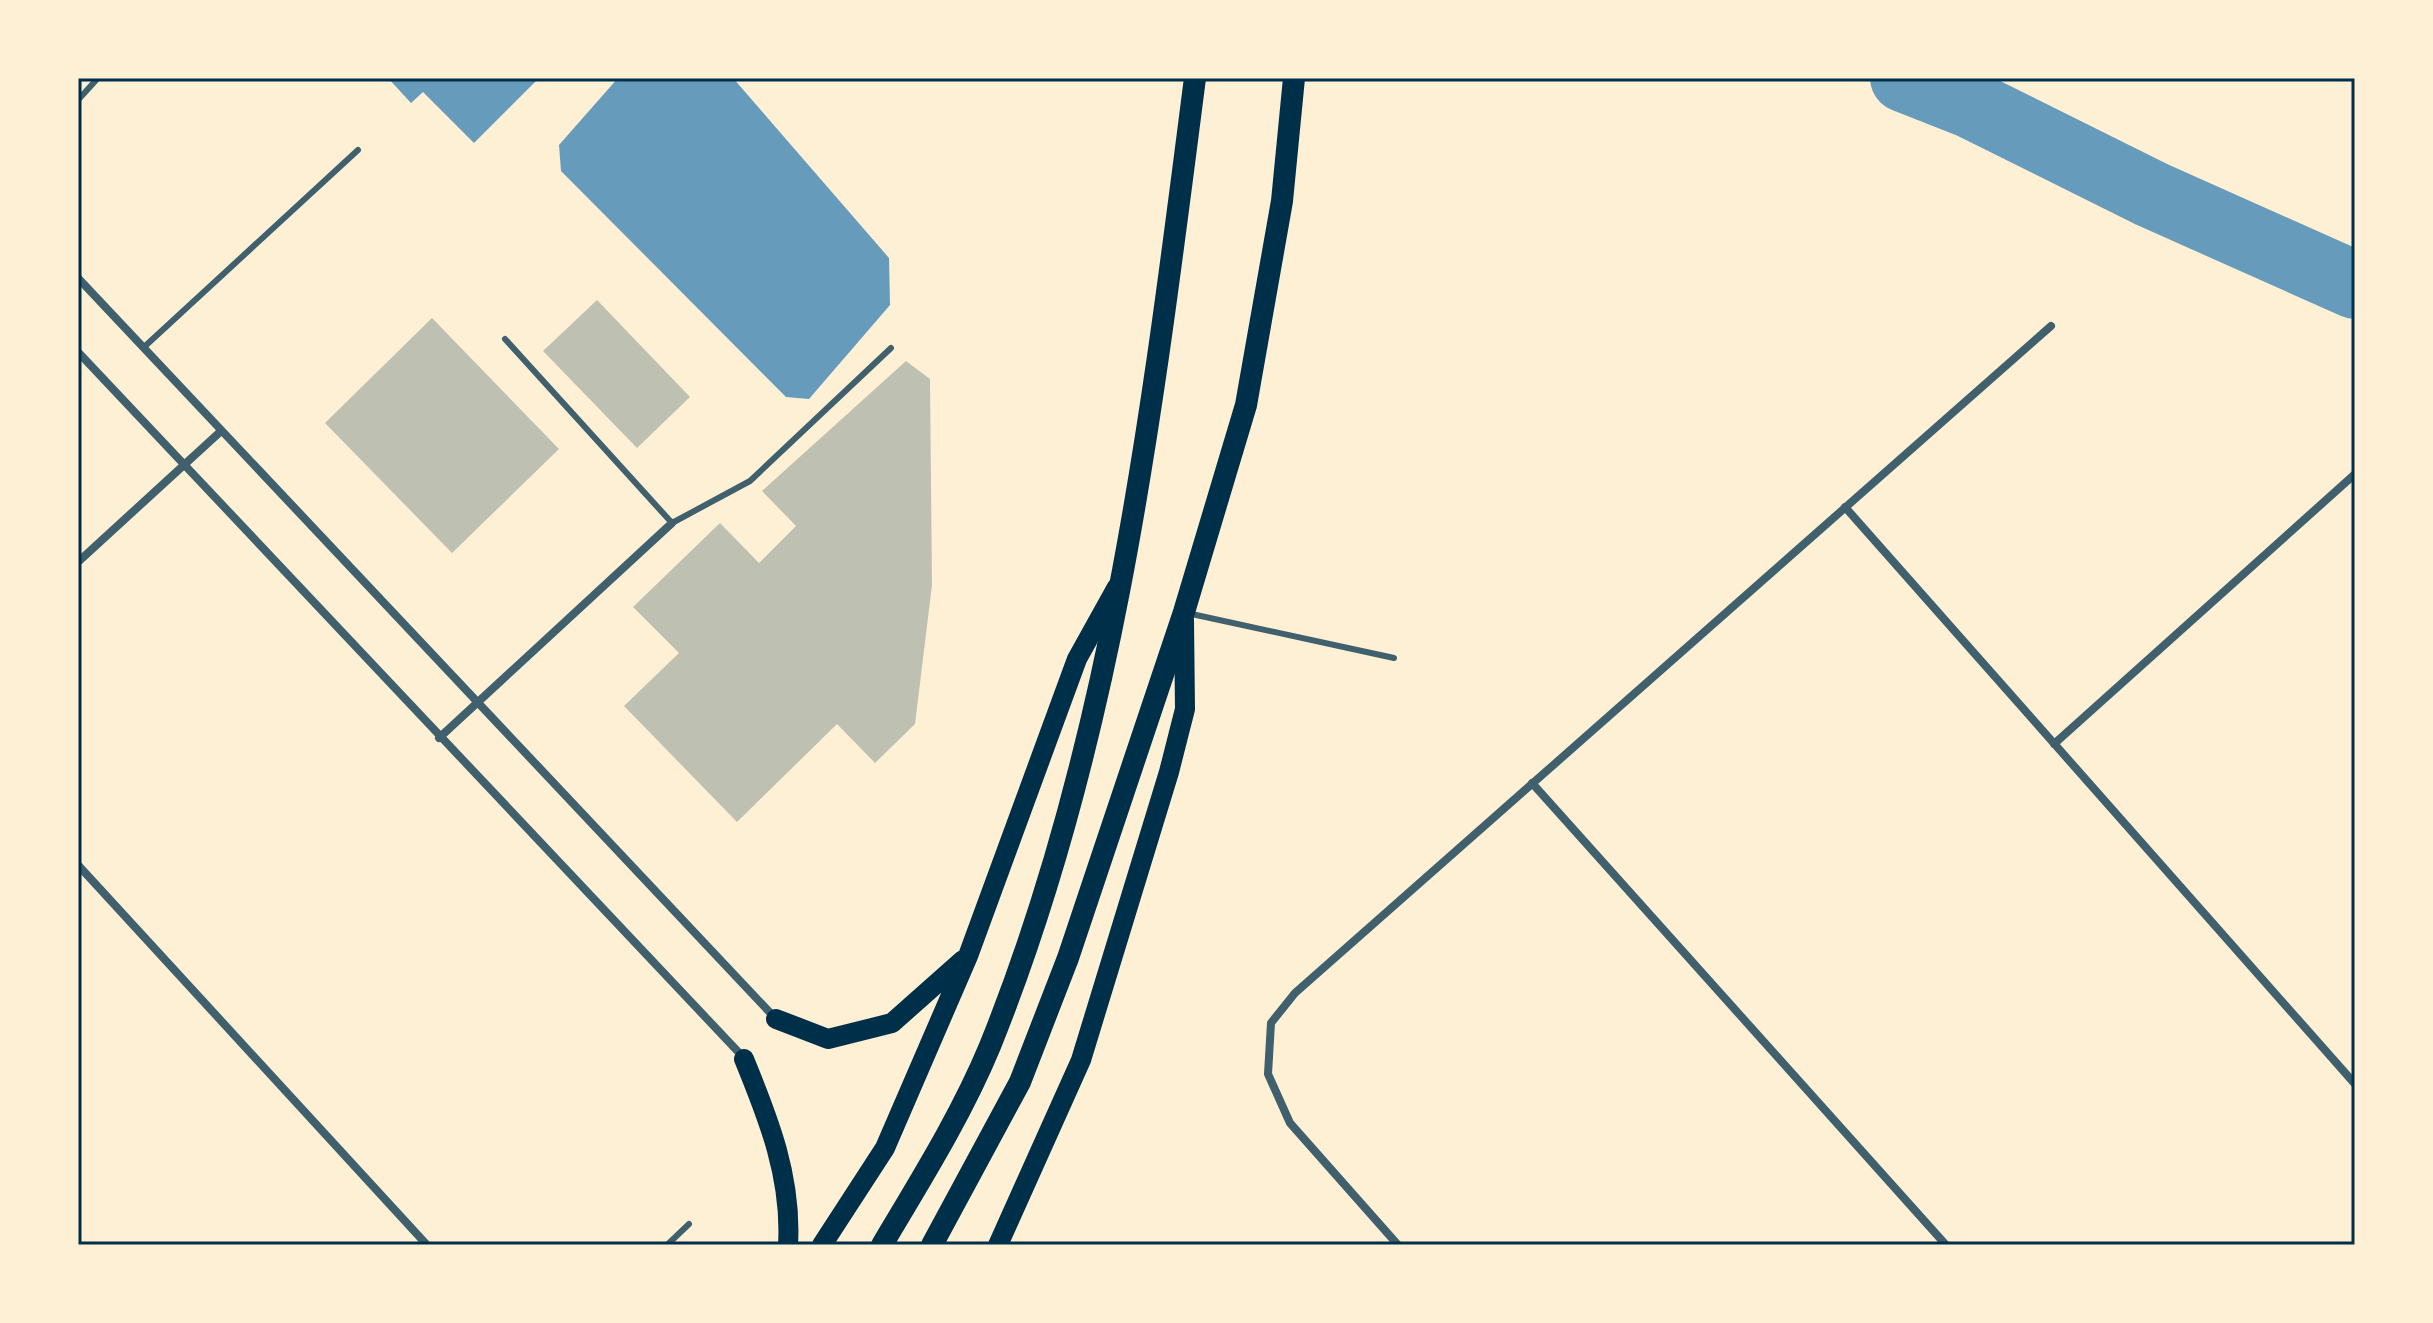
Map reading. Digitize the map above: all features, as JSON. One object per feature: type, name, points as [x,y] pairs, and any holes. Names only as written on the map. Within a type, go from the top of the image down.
[{"type":"highway","points":[[882,1245],[930,1166],[989,1049],[1033,933],[1094,709],[1121,579],[1195,78]]},
{"type":"highway","points":[[932,1245],[1020,1082],[1068,958],[1184,612],[1246,405],[1282,201],[1294,78]]},
{"type":"main road","points":[[822,1245],[885,1148],[968,956],[1077,659],[1121,579]]},
{"type":"main road","points":[[998,1245],[1081,1060],[1169,772],[1185,709],[1184,612]]},
{"type":"main road","points":[[776,1019],[828,1039],[892,1023],[968,956]]},
{"type":"main road","points":[[744,1059],[776,1136],[789,1224],[788,1245]]},
{"type":"street","points":[[78,278],[776,1019]]},
{"type":"street","points":[[1398,1245],[1290,1123],[1268,1074],[1271,1023],[1295,993],[2051,326]]},
{"type":"street","points":[[78,352],[744,1059]]},
{"type":"street","points":[[78,562],[220,432]]},
{"type":"street","points":[[2054,744],[2355,474]]},
{"type":"street","points":[[1845,507],[2355,1084]]},
{"type":"street","points":[[439,738],[672,523]]},
{"type":"street","points":[[1532,783],[1946,1245]]},
{"type":"street","points":[[78,865],[427,1245]]},
{"type":"lane","points":[[78,100],[98,78]]},
{"type":"lane","points":[[143,349],[358,150]]},
{"type":"lane","points":[[505,339],[672,523],[750,481],[891,348]]},
{"type":"lane","points":[[1184,612],[1394,658]]},
{"type":"lane","points":[[667,1245],[689,1224]]},
{"type":"water","points":[[388,78],[539,78],[474,143],[423,92],[411,103]]},
{"type":"water","points":[[618,78],[733,78],[889,258],[890,305],[809,399],[786,397],[561,171],[559,145]]},
{"type":"building","points":[[597,300],[690,397],[637,448],[543,351]]},
{"type":"building","points":[[432,318],[559,449],[452,553],[325,423]]},
{"type":"building","points":[[906,361],[930,379],[932,585],[915,724],[875,763],[837,724],[737,822],[624,706],[679,653],[633,607],[720,523],[759,563],[796,526],[762,491]]},
{"type":"waterway","points":[[1904,78],[1970,104],[2151,194],[2355,285]]}]
